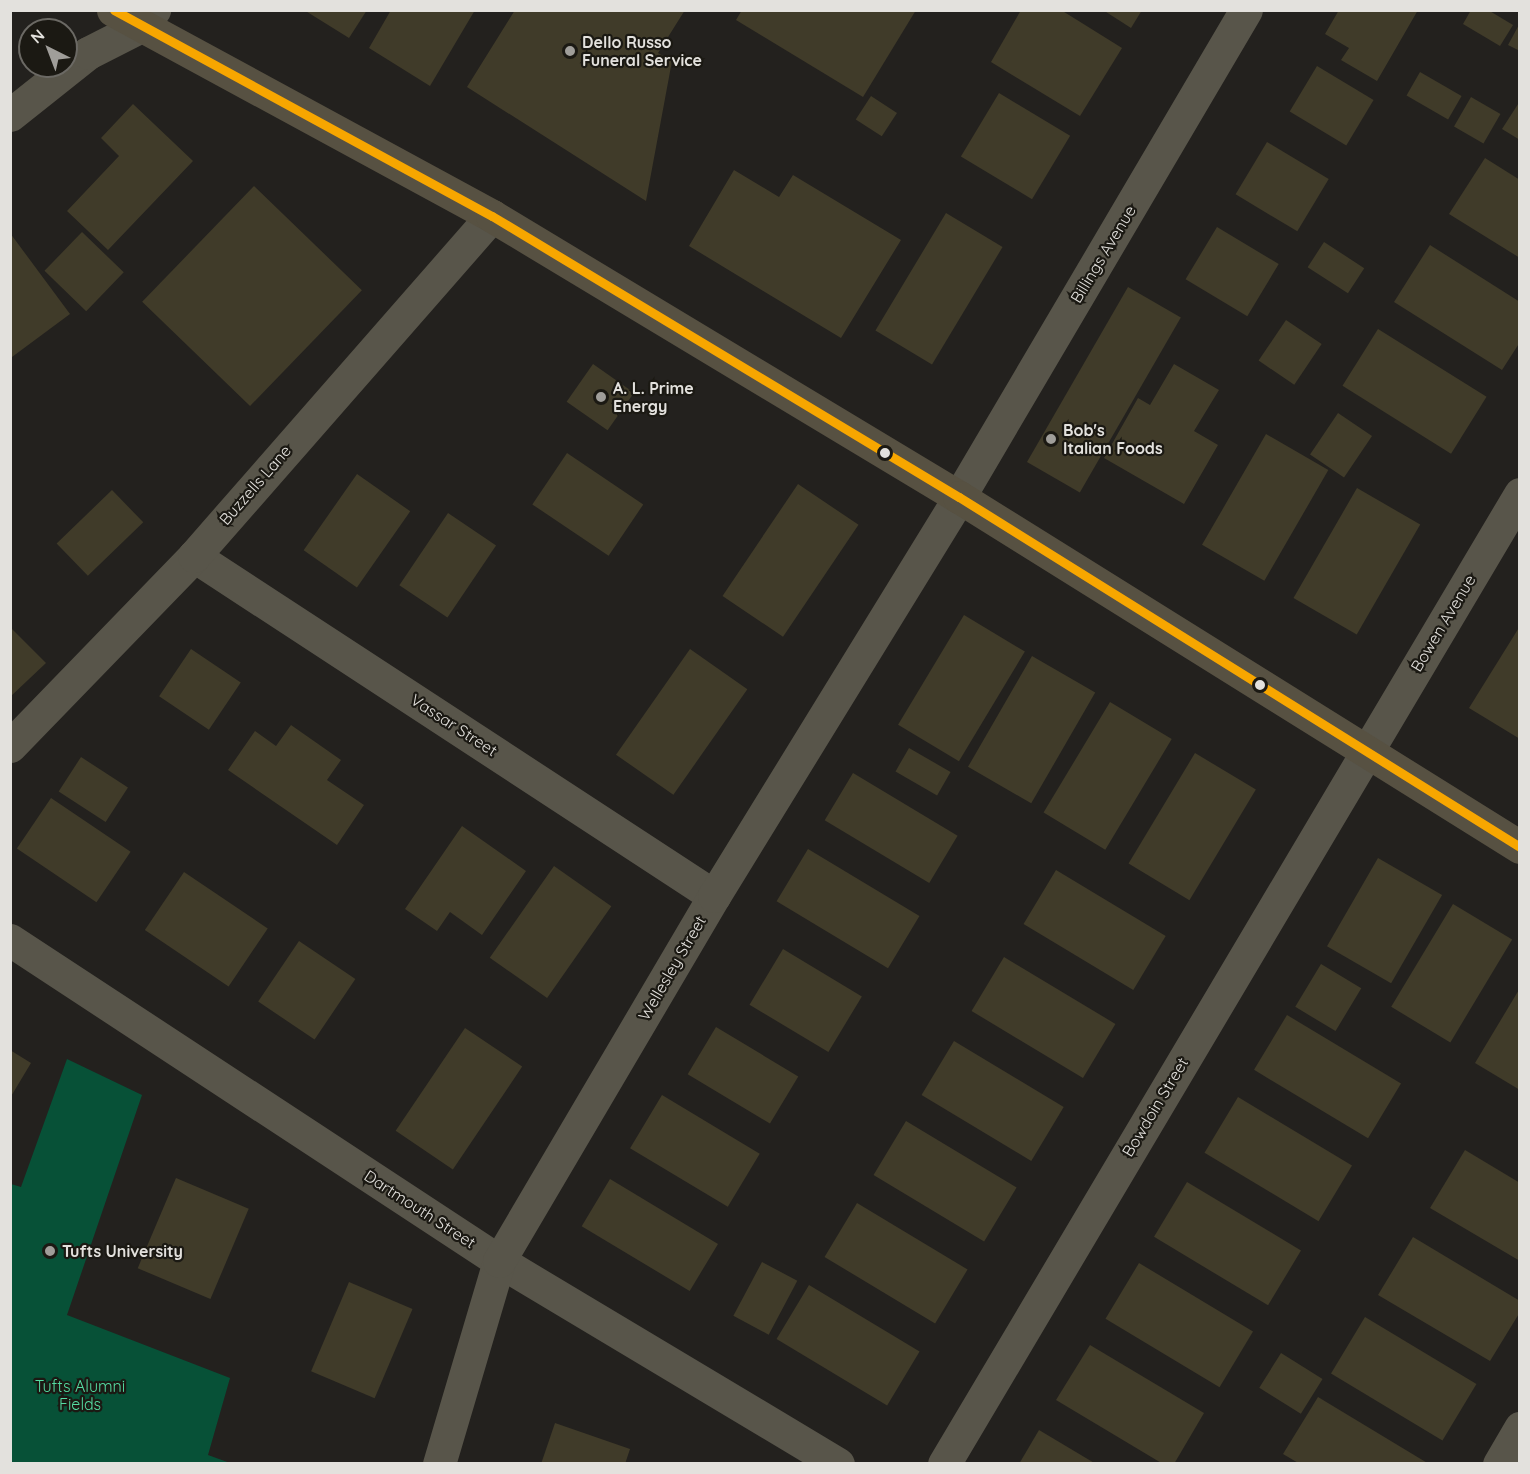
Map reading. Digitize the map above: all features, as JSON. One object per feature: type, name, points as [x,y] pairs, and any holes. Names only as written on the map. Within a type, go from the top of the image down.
[{"type":"main road","points":[[113,10],[148,18],[492,216],[959,497],[1520,847]]},
{"type":"street","name":"Billings Avenue","points":[[959,497],[1246,10]]},
{"type":"street","points":[[10,115],[88,53],[148,18]]},
{"type":"street","name":"Buzzells Lane","points":[[10,746],[194,555],[492,216]]},
{"type":"street","name":"Bowen Avenue","points":[[1366,751],[1520,495]]},
{"type":"street","name":"Wellesley Street","points":[[439,1464],[499,1261],[714,896],[959,497]]},
{"type":"street","name":"Vassar Street","points":[[194,555],[714,896]]},
{"type":"street","name":"Bowdoin Street","points":[[944,1464],[1366,751]]},
{"type":"street","name":"Dartmouth Street","points":[[10,940],[499,1261],[838,1464]]},
{"type":"street","points":[[1499,1464],[1520,1428]]},
{"type":"green space","name":"Tufts Alumni Fields","points":[[67,1059],[142,1095],[67,1315],[230,1378],[208,1455],[230,1463],[11,1463],[11,1184],[21,1187]]},
{"type":"building","points":[[304,10],[367,10],[349,38]]},
{"type":"building","points":[[391,10],[475,10],[430,86],[369,48]]},
{"type":"building","points":[[515,10],[685,10],[658,53],[672,61],[646,201],[467,87]]},
{"type":"building","points":[[742,10],[916,10],[863,97],[736,20]]},
{"type":"building","points":[[1021,10],[1061,10],[1122,48],[1080,116],[991,62]]},
{"type":"building","points":[[1103,10],[1142,10],[1131,28]]},
{"type":"building","points":[[1339,10],[1418,10],[1377,81],[1341,60],[1349,48],[1325,34]]},
{"type":"building","points":[[1471,10],[1488,10],[1513,25],[1500,46],[1463,24]]},
{"type":"building","points":[[1520,23],[1520,51],[1508,45]]},
{"type":"building","points":[[1317,66],[1374,100],[1346,145],[1290,111]]},
{"type":"building","points":[[1420,72],[1462,96],[1448,119],[1406,95]]},
{"type":"building","points":[[999,93],[1070,136],[1032,199],[961,156]]},
{"type":"building","points":[[871,96],[897,113],[882,136],[856,119]]},
{"type":"building","points":[[1471,97],[1500,114],[1483,143],[1454,126]]},
{"type":"building","points":[[1520,101],[1520,140],[1502,129]]},
{"type":"building","points":[[133,104],[193,161],[108,250],[67,211],[119,156],[101,138]]},
{"type":"building","points":[[1267,142],[1329,179],[1297,231],[1236,194]]},
{"type":"building","points":[[1485,158],[1520,180],[1520,258],[1449,214]]},
{"type":"building","points":[[734,170],[779,197],[793,175],[901,240],[841,338],[689,246]]},
{"type":"building","points":[[254,186],[362,290],[250,406],[142,302]]},
{"type":"building","points":[[946,213],[1003,247],[932,364],[875,330]]},
{"type":"building","points":[[1217,227],[1279,264],[1247,316],[1186,279]]},
{"type":"building","points":[[82,232],[124,272],[86,311],[44,271]]},
{"type":"building","points":[[10,233],[70,314],[12,357],[10,355]]},
{"type":"building","points":[[1324,242],[1364,268],[1348,293],[1308,267]]},
{"type":"building","points":[[1430,245],[1520,302],[1520,342],[1502,370],[1394,302]]},
{"type":"building","points":[[1128,287],[1181,318],[1080,492],[1027,462]]},
{"type":"building","points":[[1286,320],[1322,344],[1294,385],[1259,361]]},
{"type":"building","points":[[1378,329],[1487,397],[1451,454],[1342,386]]},
{"type":"building","points":[[593,364],[634,393],[608,430],[567,402]]},
{"type":"building","points":[[1174,364],[1219,390],[1194,431],[1218,445],[1184,504],[1104,458],[1138,398],[1150,405]]},
{"type":"building","points":[[1338,413],[1372,436],[1344,477],[1310,454]]},
{"type":"building","points":[[1266,434],[1328,470],[1264,581],[1202,545]]},
{"type":"building","points":[[567,453],[643,504],[609,556],[532,504]]},
{"type":"building","points":[[357,474],[410,511],[357,587],[304,550]]},
{"type":"building","points":[[798,484],[859,525],[783,637],[723,596]]},
{"type":"building","points":[[1357,488],[1420,524],[1357,634],[1294,598]]},
{"type":"building","points":[[112,490],[143,522],[88,576],[57,543]]},
{"type":"building","points":[[448,513],[496,545],[447,618],[399,585]]},
{"type":"building","points":[[964,615],[1025,652],[959,761],[898,725]]},
{"type":"building","points":[[1520,626],[1520,739],[1469,708]]},
{"type":"building","points":[[10,627],[46,663],[10,697]]},
{"type":"building","points":[[191,649],[241,683],[209,730],[159,696]]},
{"type":"building","points":[[690,649],[747,689],[673,795],[616,755]]},
{"type":"building","points":[[1032,656],[1095,692],[1031,803],[968,767]]},
{"type":"building","points":[[1110,702],[1172,739],[1105,850],[1044,813]]},
{"type":"building","points":[[291,725],[341,760],[327,780],[364,805],[337,845],[228,770],[255,731],[276,746]]},
{"type":"building","points":[[909,748],[951,772],[937,795],[896,771]]},
{"type":"building","points":[[1195,753],[1256,790],[1189,900],[1129,864]]},
{"type":"building","points":[[81,757],[128,787],[106,822],[59,791]]},
{"type":"building","points":[[853,773],[958,836],[929,883],[825,820]]},
{"type":"building","points":[[51,798],[131,852],[96,902],[17,849]]},
{"type":"building","points":[[462,826],[526,871],[482,935],[450,912],[437,931],[405,909]]},
{"type":"building","points":[[808,849],[919,916],[888,968],[777,901]]},
{"type":"building","points":[[1378,858],[1442,895],[1391,983],[1327,946]]},
{"type":"building","points":[[554,866],[611,906],[547,998],[490,958]]},
{"type":"building","points":[[1056,870],[1166,936],[1133,990],[1024,924]]},
{"type":"building","points":[[184,872],[268,928],[229,987],[145,930]]},
{"type":"building","points":[[1453,904],[1512,940],[1450,1042],[1391,1007]]},
{"type":"building","points":[[299,941],[355,979],[315,1040],[258,1002]]},
{"type":"building","points":[[783,949],[862,996],[828,1052],[750,1005]]},
{"type":"building","points":[[1004,957],[1115,1024],[1083,1078],[972,1011]]},
{"type":"building","points":[[1321,964],[1361,988],[1336,1031],[1295,1007]]},
{"type":"building","points":[[1520,988],[1520,1090],[1475,1063]]},
{"type":"building","points":[[1287,1015],[1401,1084],[1368,1138],[1254,1070]]},
{"type":"building","points":[[716,1027],[798,1076],[770,1124],[688,1074]]},
{"type":"building","points":[[465,1028],[522,1067],[453,1169],[396,1131]]},
{"type":"building","points":[[954,1041],[1064,1107],[1031,1161],[922,1095]]},
{"type":"building","points":[[10,1050],[31,1063],[10,1098]]},
{"type":"building","points":[[662,1095],[760,1154],[728,1207],[630,1148]]},
{"type":"building","points":[[1238,1097],[1352,1166],[1319,1221],[1205,1153]]},
{"type":"building","points":[[906,1121],[1017,1187],[984,1241],[874,1175]]},
{"type":"building","points":[[1465,1150],[1520,1183],[1520,1261],[1430,1208]]},
{"type":"building","points":[[176,1178],[249,1209],[210,1299],[138,1268]]},
{"type":"building","points":[[610,1179],[718,1244],[690,1291],[582,1226]]},
{"type":"building","points":[[1187,1182],[1301,1251],[1268,1305],[1154,1237]]},
{"type":"building","points":[[857,1203],[968,1269],[935,1323],[825,1257]]},
{"type":"building","points":[[1413,1237],[1520,1301],[1520,1312],[1490,1361],[1378,1295]]},
{"type":"building","points":[[762,1262],[797,1281],[769,1335],[733,1316]]},
{"type":"building","points":[[1139,1263],[1253,1332],[1220,1387],[1106,1319]]},
{"type":"building","points":[[349,1282],[413,1309],[375,1398],[311,1371]]},
{"type":"building","points":[[809,1285],[920,1351],[887,1405],[777,1339]]},
{"type":"building","points":[[1365,1317],[1476,1384],[1442,1441],[1331,1374]]},
{"type":"building","points":[[1090,1345],[1204,1413],[1174,1464],[1163,1464],[1056,1400]]},
{"type":"building","points":[[1281,1353],[1323,1379],[1301,1414],[1259,1388]]},
{"type":"building","points":[[1318,1397],[1429,1464],[1300,1464],[1283,1454]]},
{"type":"building","points":[[555,1423],[630,1449],[625,1464],[541,1464]]},
{"type":"building","points":[[1039,1430],[1096,1464],[1019,1464]]},
{"type":"transit line","points":[[114,10],[492,216],[959,497],[1520,847]]},
{"type":"place","name":"Dello Russo Funeral Service","points":[[570,51]]},
{"type":"place","name":"A. L. Prime Energy","points":[[601,397]]},
{"type":"place","name":"Bob's Italian Foods","points":[[1051,439]]},
{"type":"place","name":"Tufts University","points":[[50,1251]]}]
